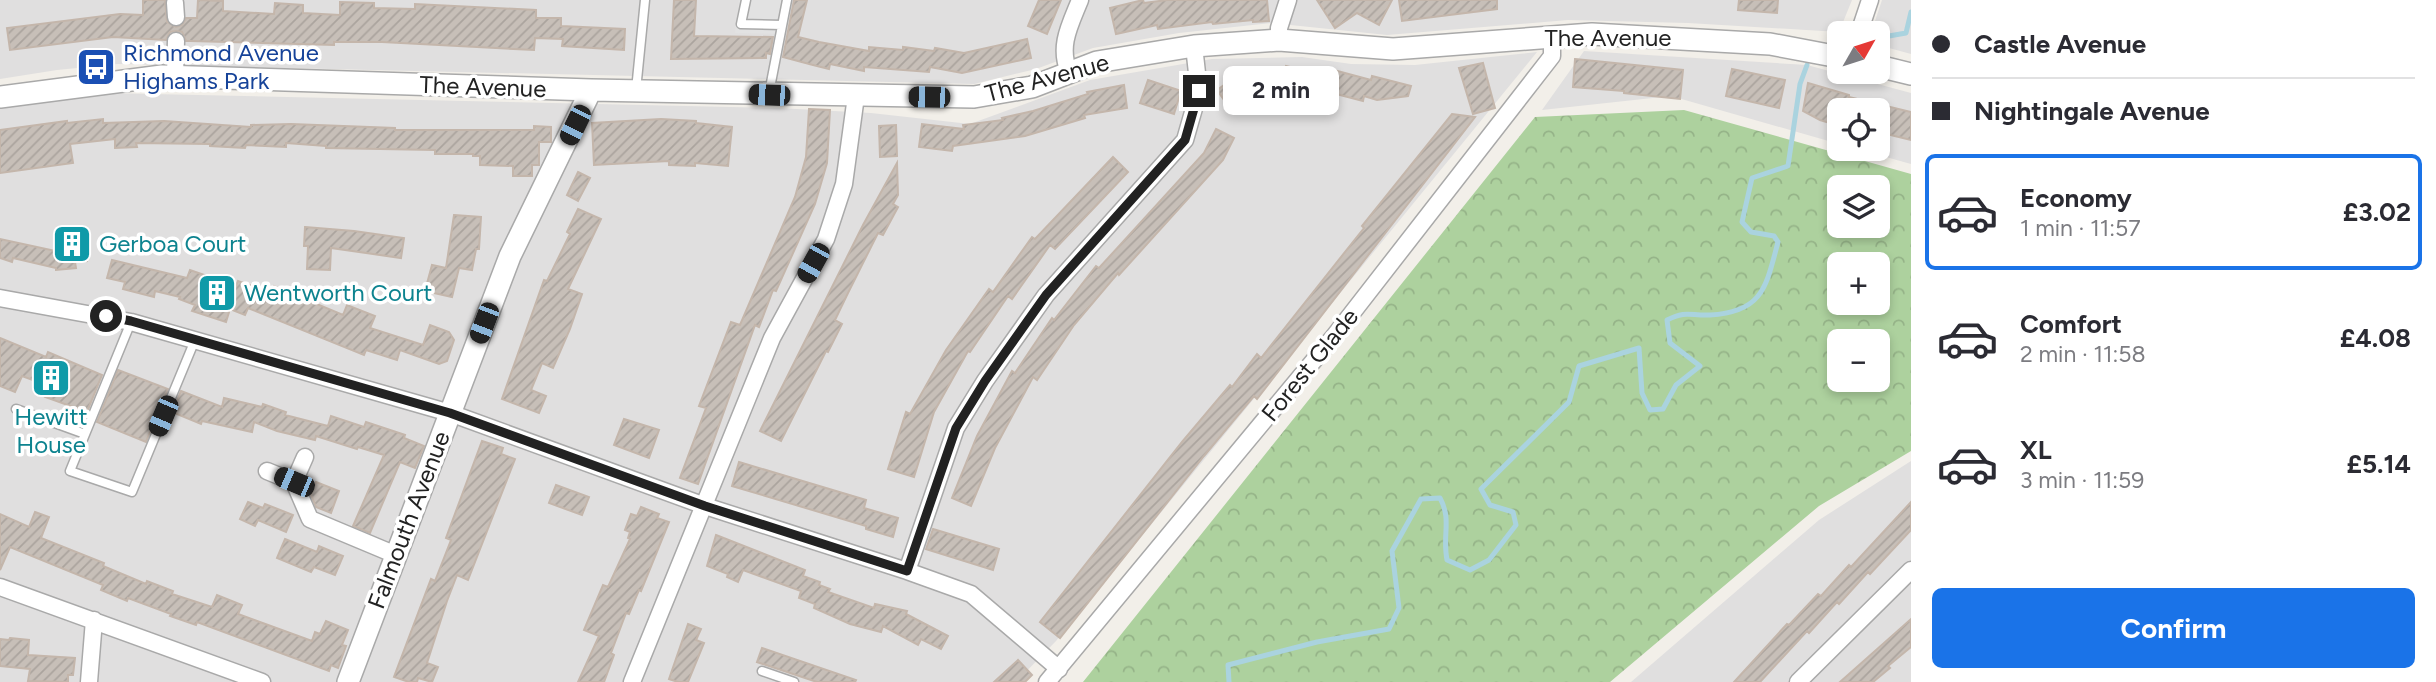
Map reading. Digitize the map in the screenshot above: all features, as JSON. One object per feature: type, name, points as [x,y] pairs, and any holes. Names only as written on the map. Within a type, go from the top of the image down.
[{"type":"street","points":[[1069,72],[1063,55],[1064,43],[1080,0]]},
{"type":"street","points":[[1279,40],[1279,28],[1288,0]]},
{"type":"street","points":[[1863,21],[1870,0]]},
{"type":"street","name":"The Avenue","points":[[0,97],[90,84],[175,76],[769,95],[974,97],[1024,89],[1097,62],[1194,46],[1279,40],[1393,49],[1592,34],[1770,44],[1827,55]]},
{"type":"street","name":"Forest Glade","points":[[1047,682],[1335,335],[1552,56],[1552,37]]},
{"type":"street","points":[[175,76],[176,41]]},
{"type":"street","points":[[907,571],[956,428],[985,381],[1046,295],[1185,140],[1199,91],[1194,46]]},
{"type":"street","points":[[1890,69],[1911,74]]},
{"type":"street","name":"Falmouth Avenue","points":[[348,682],[510,256],[591,90]]},
{"type":"street","points":[[632,682],[772,338],[826,239],[844,184],[856,96]]},
{"type":"street","points":[[0,298],[131,321],[450,413],[705,506],[907,571],[971,594],[1059,669]]},
{"type":"street","points":[[294,482],[305,457]]},
{"type":"street","points":[[267,471],[294,482],[310,519],[397,555]]},
{"type":"street","points":[[1798,682],[1911,570]]},
{"type":"street","points":[[0,587],[262,682]]},
{"type":"street","points":[[89,682],[94,620]]},
{"type":"lane","points":[[636,90],[645,0]]},
{"type":"lane","points":[[746,0],[741,24],[782,25]]},
{"type":"lane","points":[[769,95],[787,0]]},
{"type":"lane","points":[[131,321],[70,471],[132,492],[195,340]]},
{"type":"lane","points":[[16,409],[85,434]]},
{"type":"lane","points":[[762,671],[794,682]]},
{"type":"shaded area","points":[[0,0],[1852,0],[1843,21],[1827,21],[1827,31],[1688,23],[1568,20],[1387,35],[1271,23],[1179,33],[1093,48],[1036,69],[974,84],[118,64],[0,79]]},
{"type":"shaded area","points":[[739,0],[791,0],[783,34],[735,33]]},
{"type":"shaded area","points":[[1882,0],[1911,0],[1911,54],[1890,48],[1890,21],[1875,21]]},
{"type":"shaded area","points":[[1584,51],[1807,65],[1827,70],[1827,84],[1878,84],[1911,93],[1911,164],[1890,158],[1890,98],[1827,98],[1827,141],[1671,96],[1542,110]]},
{"type":"shaded area","points":[[1537,52],[1056,641],[1016,682],[0,682],[0,108],[105,93],[778,108],[871,113],[970,124],[1090,80],[1212,59],[1302,57],[1351,64],[1415,65]]},
{"type":"shaded area","points":[[1911,461],[1911,682],[1631,682],[1819,520]]},
{"type":"green space","points":[[1684,110],[1827,150],[1827,161],[1865,161],[1911,174],[1911,451],[1819,506],[1610,682],[1083,682],[1535,117]]},
{"type":"building","points":[[143,0],[165,0],[167,22],[176,27],[182,25],[186,18],[197,18],[198,0],[223,1],[223,11],[274,14],[275,3],[303,5],[303,13],[340,15],[340,2],[374,3],[374,8],[415,9],[415,4],[536,10],[536,18],[561,18],[561,26],[625,29],[624,50],[562,46],[563,39],[535,38],[534,50],[382,42],[334,42],[334,45],[186,41],[182,32],[176,31],[170,32],[166,40],[113,37],[10,50],[7,28],[120,14],[143,15]]},
{"type":"building","points":[[674,0],[696,0],[694,36],[773,37],[770,54],[766,53],[766,58],[671,59]]},
{"type":"building","points":[[794,0],[807,0],[798,37],[869,51],[869,47],[903,50],[903,47],[934,51],[935,48],[964,53],[1027,39],[1031,58],[962,73],[930,67],[929,72],[864,67],[864,71],[830,64],[829,69],[783,57]]},
{"type":"building","points":[[1039,0],[1061,0],[1047,34],[1028,26]]},
{"type":"building","points":[[1143,0],[1144,3],[1167,0],[1267,0],[1269,21],[1212,22],[1158,29],[1157,25],[1116,34],[1110,8]]},
{"type":"building","points":[[1317,0],[1392,0],[1379,25],[1357,13],[1335,28]]},
{"type":"building","points":[[1399,0],[1497,0],[1497,9],[1402,21]]},
{"type":"building","points":[[1739,0],[1778,0],[1777,13],[1738,10]]},
{"type":"building","points":[[1575,59],[1683,70],[1680,99],[1573,87]]},
{"type":"building","points":[[1483,63],[1495,108],[1473,114],[1459,68]]},
{"type":"building","points":[[1286,66],[1328,77],[1330,69],[1371,80],[1372,76],[1411,86],[1408,96],[1377,100],[1364,96],[1363,101],[1321,90],[1319,97],[1280,87]]},
{"type":"building","points":[[1732,69],[1785,80],[1779,108],[1726,96]]},
{"type":"building","points":[[1243,72],[1255,89],[1229,107],[1217,90]]},
{"type":"building","points":[[1148,80],[1181,91],[1174,114],[1140,103]]},
{"type":"building","points":[[1808,83],[1853,98],[1827,98],[1827,122],[1803,111]]},
{"type":"building","points":[[1124,85],[1127,108],[1084,115],[1085,118],[1025,136],[953,146],[952,151],[919,147],[922,124],[964,129],[963,125],[1003,120],[1002,118],[1088,94],[1087,92]]},
{"type":"building","points":[[1890,107],[1911,112],[1911,140],[1890,135]]},
{"type":"building","points":[[809,109],[830,110],[827,163],[815,204],[776,291],[773,290],[759,327],[755,325],[698,484],[680,478],[706,408],[699,406],[731,322],[740,325],[795,197],[806,157]]},
{"type":"building","points":[[1452,114],[1475,117],[1257,399],[1254,396],[1204,456],[1060,638],[1040,622],[1182,442],[1230,385],[1232,387],[1257,354],[1261,358]]},
{"type":"building","points":[[103,119],[103,123],[164,121],[251,127],[291,124],[395,130],[534,130],[534,126],[551,127],[551,142],[539,142],[539,165],[532,165],[532,176],[513,176],[513,166],[480,165],[480,156],[473,154],[435,154],[435,150],[326,148],[286,143],[286,147],[246,145],[245,148],[210,144],[136,143],[137,147],[115,148],[115,139],[70,144],[73,163],[0,173],[0,130]]},
{"type":"building","points":[[661,119],[732,127],[728,166],[695,163],[695,166],[669,165],[669,161],[594,165],[592,123]]},
{"type":"building","points":[[896,125],[897,156],[880,157],[879,126]]},
{"type":"building","points":[[1216,129],[1234,138],[1223,160],[1119,275],[1118,273],[1074,325],[1037,380],[1033,377],[995,448],[971,506],[952,498],[977,436],[1012,371],[1015,373],[1052,318],[1054,320],[1096,266],[1099,268],[1204,153]]},
{"type":"building","points":[[1113,157],[1128,172],[1055,249],[1050,245],[1012,299],[1008,296],[970,352],[968,351],[934,412],[914,477],[888,469],[906,412],[910,414],[946,350],[989,289],[993,292],[1032,237],[1035,239]]},
{"type":"building","points":[[897,163],[898,195],[893,204],[898,207],[883,235],[878,233],[848,293],[835,320],[842,324],[781,441],[760,431]]},
{"type":"building","points":[[578,172],[590,178],[578,201],[567,195]]},
{"type":"building","points":[[578,209],[601,219],[568,289],[582,294],[570,329],[553,368],[542,363],[531,390],[546,396],[539,413],[502,399],[544,280],[547,281],[570,234],[567,232]]},
{"type":"building","points":[[454,215],[481,217],[479,249],[476,249],[472,270],[459,268],[452,297],[425,291],[432,265],[446,268]]},
{"type":"building","points":[[305,227],[404,238],[401,258],[331,248],[330,270],[307,269]]},
{"type":"building","points":[[75,232],[75,237],[84,236],[87,261],[75,262],[76,268],[56,270],[13,258],[12,262],[0,258],[0,239],[60,252],[58,234]]},
{"type":"building","points":[[112,260],[187,278],[190,270],[236,286],[238,281],[272,293],[274,286],[343,315],[347,305],[375,316],[370,328],[423,345],[430,325],[449,332],[454,340],[447,361],[439,364],[400,350],[397,360],[366,350],[364,355],[248,308],[245,315],[230,309],[226,322],[192,311],[195,305],[179,299],[180,297],[155,291],[154,297],[123,289],[125,282],[107,278]]},
{"type":"building","points":[[0,338],[46,357],[48,352],[102,375],[87,412],[45,397],[49,386],[22,376],[15,392],[0,386]]},
{"type":"building","points":[[118,370],[168,389],[146,442],[97,422]]},
{"type":"building","points":[[181,391],[222,407],[224,398],[262,407],[263,404],[286,412],[285,415],[328,426],[331,416],[364,427],[366,422],[405,435],[404,438],[424,446],[415,468],[400,462],[370,533],[353,526],[384,455],[316,436],[315,440],[277,431],[254,422],[252,432],[202,421],[201,424],[172,412]]},
{"type":"building","points":[[624,419],[659,430],[649,458],[614,445]]},
{"type":"building","points":[[482,441],[503,448],[501,454],[515,459],[468,580],[457,575],[447,601],[427,663],[438,667],[432,682],[418,678],[417,682],[409,682],[394,677],[431,579],[435,581],[451,540],[446,538]]},
{"type":"building","points":[[739,462],[866,500],[864,508],[898,518],[893,537],[866,529],[866,526],[732,486]]},
{"type":"building","points":[[316,482],[339,491],[331,513],[316,507],[311,495]]},
{"type":"building","points":[[556,485],[589,497],[582,515],[549,503]]},
{"type":"building","points":[[248,502],[263,508],[265,504],[293,515],[286,532],[258,520],[255,526],[240,519]]},
{"type":"building","points":[[1911,502],[1911,530],[1870,574],[1868,572],[1809,633],[1807,631],[1760,682],[1734,682],[1787,624],[1789,625],[1818,594],[1821,596],[1849,565],[1851,567]]},
{"type":"building","points":[[641,507],[659,514],[657,518],[669,522],[641,591],[639,590],[629,614],[626,613],[611,653],[614,655],[604,682],[578,682],[599,636],[584,630],[603,585],[608,587],[630,539],[630,532],[625,530],[631,514],[637,516]]},
{"type":"building","points":[[35,512],[49,517],[41,538],[104,563],[103,566],[146,584],[147,581],[173,591],[172,594],[212,607],[217,595],[242,605],[238,614],[312,641],[315,632],[320,634],[326,621],[348,630],[342,645],[346,646],[338,668],[331,665],[329,671],[197,622],[196,625],[170,616],[171,614],[128,598],[127,601],[101,590],[103,585],[10,547],[0,570],[0,514],[29,527]]},
{"type":"building","points":[[933,529],[999,549],[993,570],[926,549]]},
{"type":"building","points":[[716,535],[805,570],[803,576],[820,582],[819,585],[830,589],[828,592],[874,608],[875,604],[907,611],[906,614],[948,636],[941,649],[921,639],[918,645],[883,626],[881,632],[850,624],[799,598],[801,591],[743,570],[738,582],[727,577],[728,574],[707,566]]},
{"type":"building","points":[[285,539],[317,552],[319,546],[343,556],[335,575],[314,567],[311,572],[277,558]]},
{"type":"building","points":[[1911,619],[1911,647],[1888,666],[1890,668],[1873,682],[1840,682]]},
{"type":"building","points":[[688,624],[701,629],[696,640],[704,643],[688,682],[678,682],[669,679]]},
{"type":"building","points":[[0,639],[29,640],[28,655],[75,658],[73,675],[68,675],[68,682],[28,681],[30,669],[0,666]]},
{"type":"building","points":[[762,648],[856,680],[817,682],[757,662]]},
{"type":"building","points":[[1018,660],[1032,675],[1025,682],[994,682]]},
{"type":"waterway","points":[[1890,36],[1906,33],[1911,12]]},
{"type":"waterway","points":[[1229,682],[1228,665],[1317,642],[1389,629],[1399,608],[1392,551],[1421,499],[1440,498],[1444,506],[1447,560],[1470,570],[1489,560],[1516,525],[1513,512],[1490,505],[1481,489],[1569,402],[1579,366],[1639,348],[1642,393],[1650,410],[1663,409],[1676,385],[1700,366],[1670,343],[1667,320],[1684,314],[1710,315],[1741,309],[1752,302],[1765,284],[1778,242],[1774,236],[1751,232],[1742,222],[1752,178],[1788,166],[1800,84],[1807,65]]},
{"type":"place","name":"Richmond Avenue Highams Park","points":[[96,67]]},
{"type":"place","name":"Gerboa Court","points":[[72,244]]},
{"type":"place","name":"Wentworth Court","points":[[217,293]]},
{"type":"place","name":"Hewitt House","points":[[51,378]]},
{"type":"route","points":[[106,316],[450,413],[705,506],[907,571],[956,428],[985,381],[1046,295],[1185,140],[1199,91]]}]
